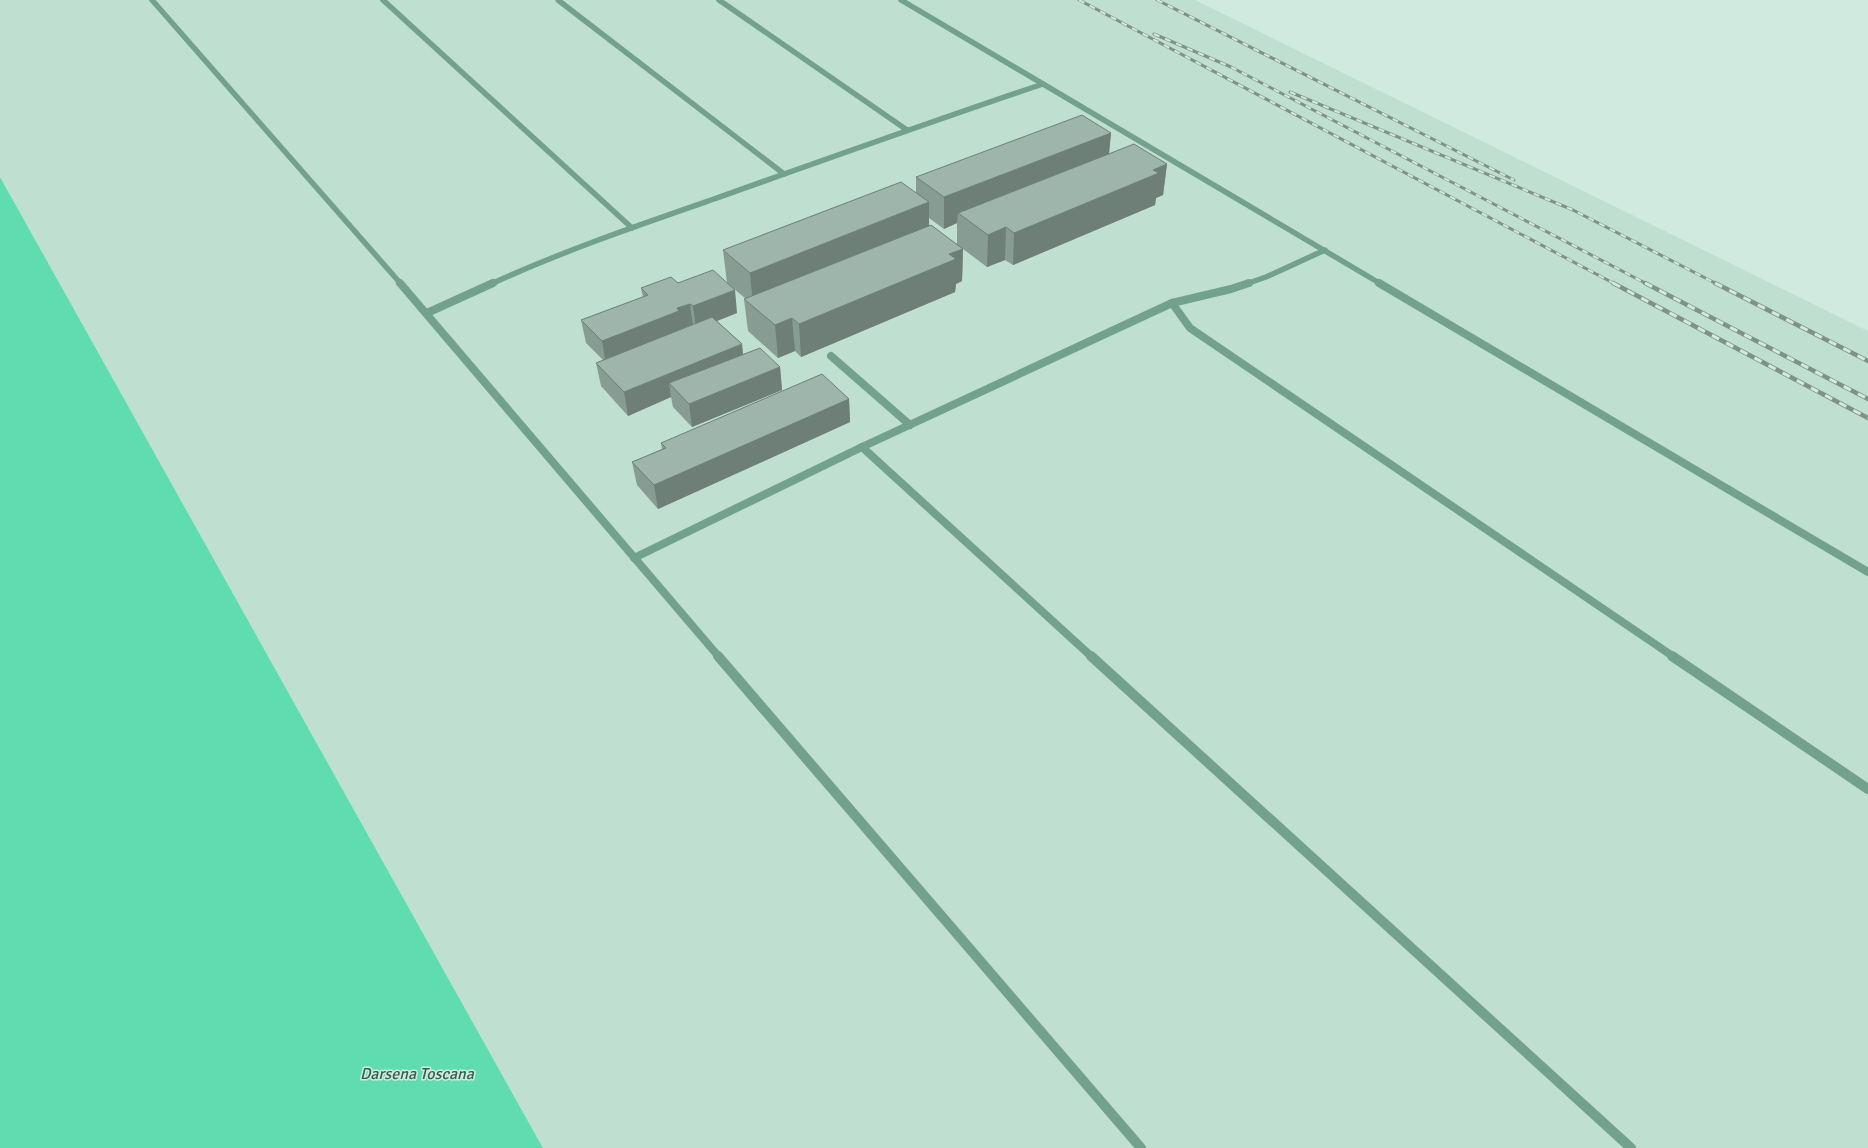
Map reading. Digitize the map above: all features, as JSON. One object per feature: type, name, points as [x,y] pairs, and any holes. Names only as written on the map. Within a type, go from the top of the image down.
[{"type":"lane","points":[[152,0],[427,313],[634,558],[1141,1148]]},
{"type":"lane","points":[[383,0],[632,228]]},
{"type":"lane","points":[[558,0],[784,174]]},
{"type":"lane","points":[[718,0],[907,130]]},
{"type":"lane","points":[[901,0],[1868,572]]},
{"type":"lane","points":[[427,313],[514,273],[632,228],[907,130],[1043,84]]},
{"type":"lane","points":[[634,558],[862,447],[1172,303],[1231,289],[1266,276],[1325,250]]},
{"type":"lane","points":[[1172,303],[1190,328],[1868,789]]},
{"type":"lane","points":[[831,356],[910,425]]},
{"type":"lane","points":[[862,447],[1632,1148]]},
{"type":"shaded area","points":[[0,0],[1195,0],[1868,331],[1868,1148],[543,1148],[0,177]]},
{"type":"water","name":"Darsena Toscana","points":[[0,177],[543,1148],[0,1148]]},
{"type":"building","points":[[1082,115],[1111,133],[944,197],[916,177]]},
{"type":"building","points":[[1134,144],[1167,164],[1153,170],[1159,173],[1014,233],[1006,227],[988,235],[958,213]]},
{"type":"building","points":[[901,182],[929,202],[750,273],[723,250]]},
{"type":"building","points":[[931,225],[963,249],[949,254],[956,259],[799,324],[792,318],[775,325],[744,299]]},
{"type":"building","points":[[713,270],[735,290],[693,306],[690,304],[677,308],[679,311],[602,341],[581,320],[648,295],[641,288],[671,277],[678,283]]},
{"type":"building","points":[[712,317],[742,344],[624,392],[596,363]]},
{"type":"building","points":[[760,348],[780,367],[689,404],[669,383]]},
{"type":"building","points":[[822,374],[849,399],[654,485],[632,462],[666,448],[661,443]]},
{"type":"railway","points":[[1079,0],[1615,284]]},
{"type":"railway","points":[[1157,0],[1514,180]]},
{"type":"railway","points":[[1154,34],[1231,67],[1647,284]]},
{"type":"railway","points":[[1290,92],[1573,210],[1717,284]]},
{"type":"railway","points":[[1613,283],[1868,418]]},
{"type":"railway","points":[[1645,283],[1868,399]]},
{"type":"railway","points":[[1715,283],[1868,361]]}]
